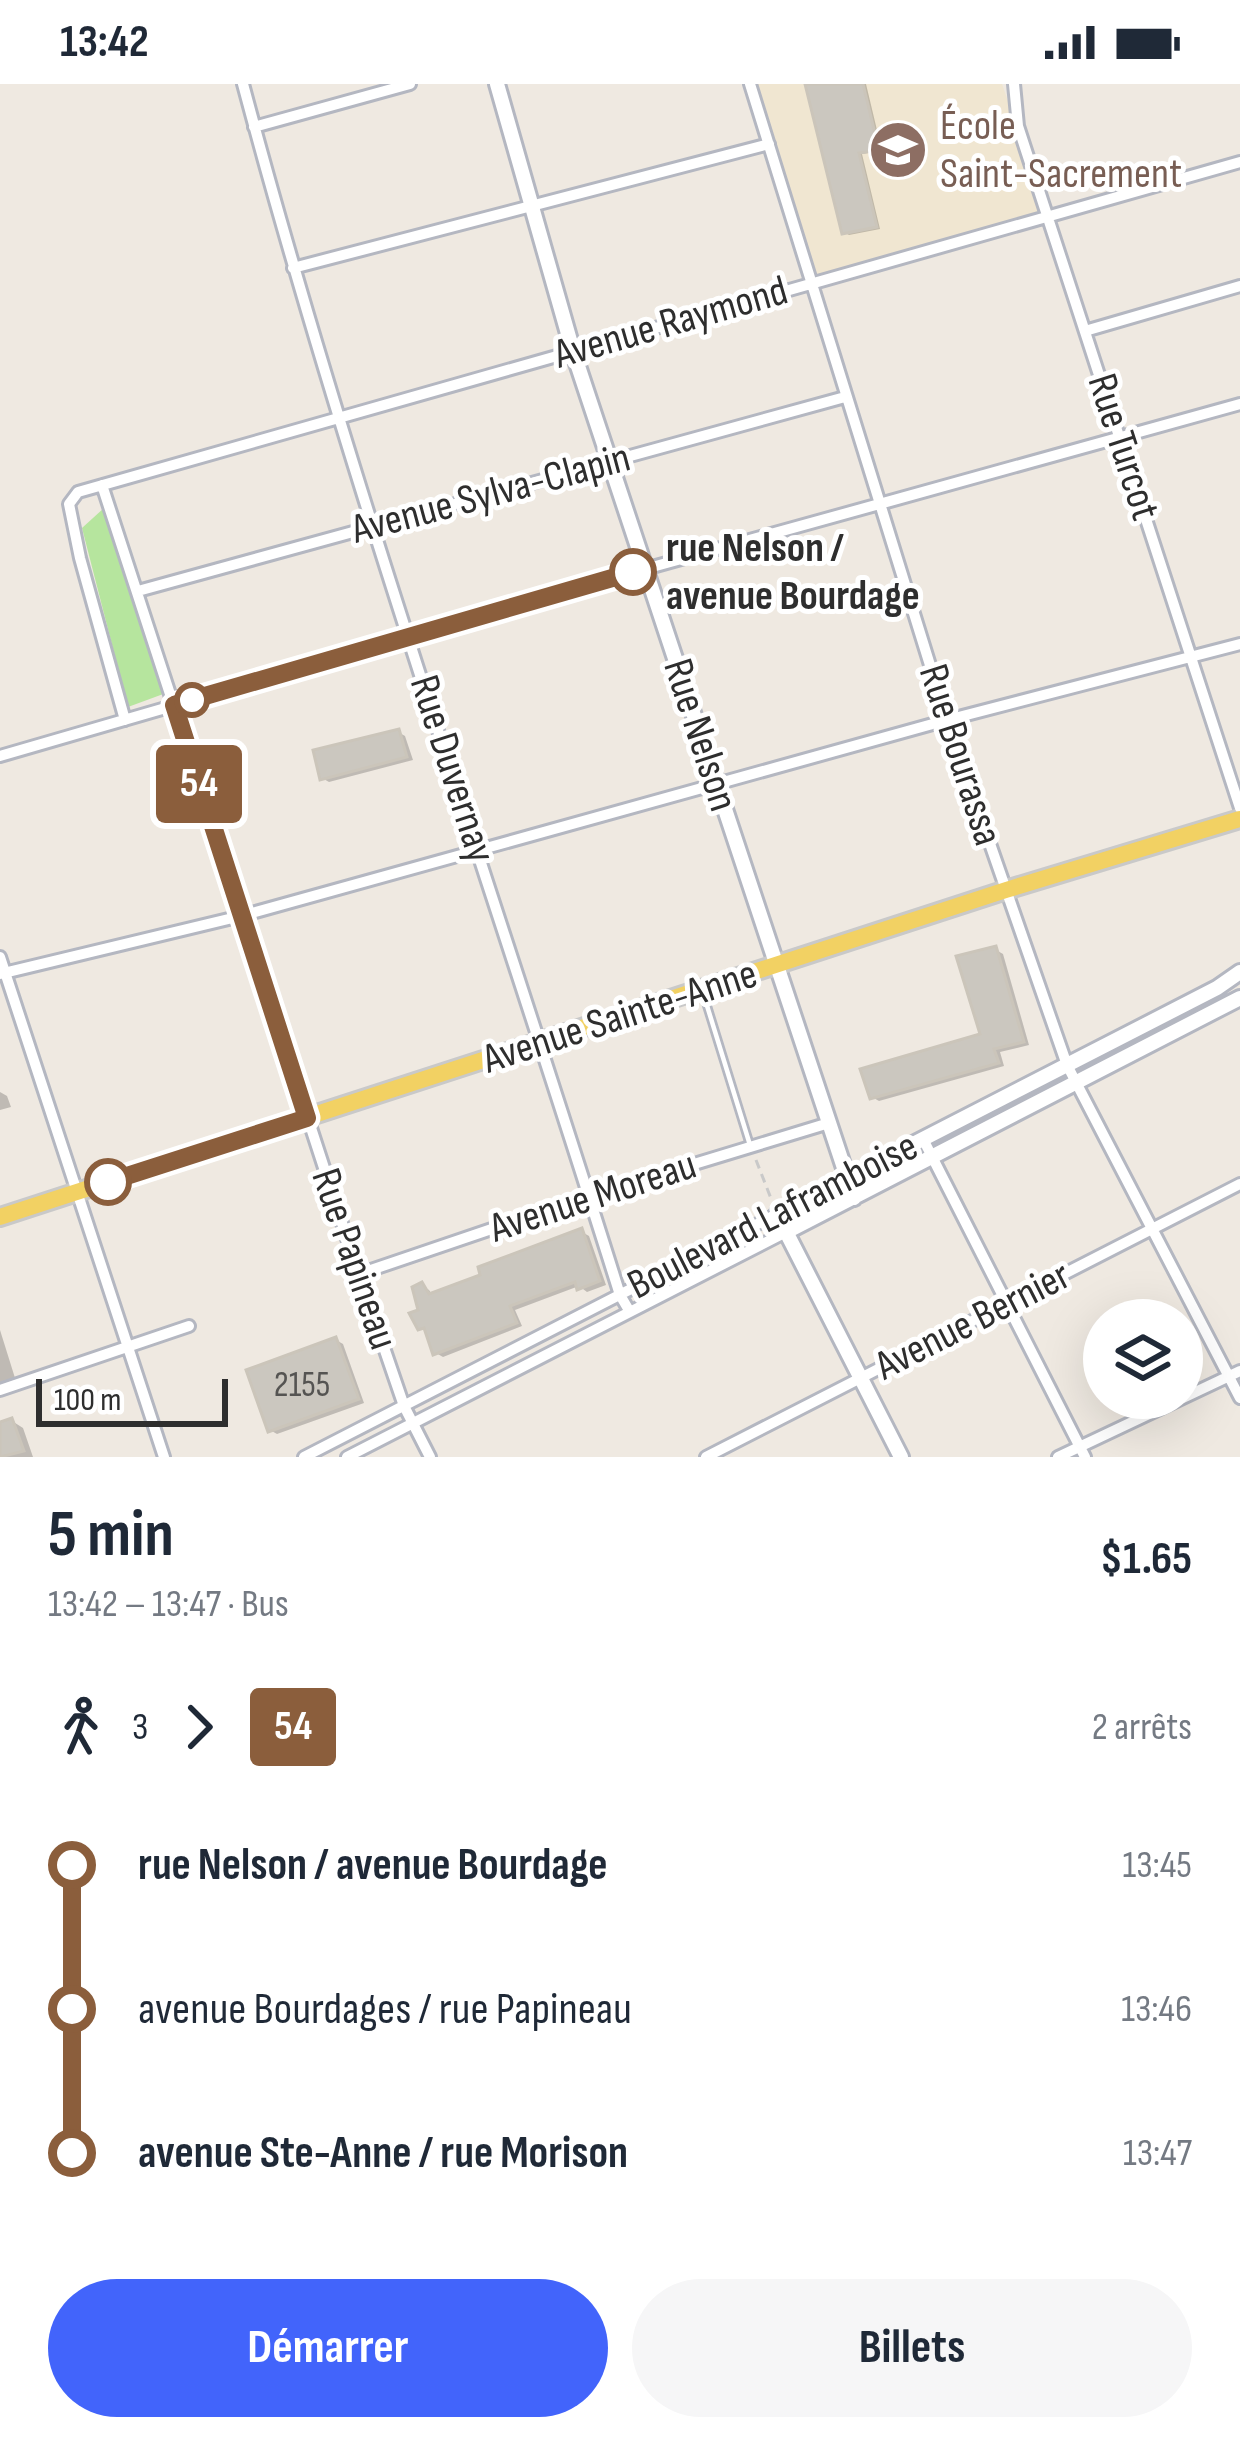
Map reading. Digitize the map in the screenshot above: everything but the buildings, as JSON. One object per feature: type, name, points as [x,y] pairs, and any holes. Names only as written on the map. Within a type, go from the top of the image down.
[{"type":"main road","name":"Avenue Sainte-Anne","points":[[0,1217],[1006,890],[1240,819]]},
{"type":"street","name":"Rue Duvernay","points":[[243,84],[338,418],[620,1295],[630,1312]]},
{"type":"street","points":[[254,127],[410,84]]},
{"type":"street","name":"Rue Nelson","points":[[497,84],[573,351],[854,1198]]},
{"type":"street","name":"Rue Bourassa","points":[[750,84],[947,720],[1067,1065],[1151,1230],[1235,1374],[1240,1398]]},
{"type":"street","name":"Rue Turcot","points":[[1014,84],[1018,126],[1240,808]]},
{"type":"street","points":[[293,268],[769,144]]},
{"type":"street","name":"Avenue Raymond","points":[[102,484],[1240,162]]},
{"type":"street","points":[[1085,331],[1240,286]]},
{"type":"street","name":"Avenue Sylva-Clapin","points":[[138,591],[845,397]]},
{"type":"street","points":[[0,756],[645,568],[1240,404]]},
{"type":"street","points":[[102,484],[78,491],[69,504],[125,720]]},
{"type":"street","name":"Rue Papineau","points":[[102,484],[359,1274],[404,1406],[430,1457]]},
{"type":"street","points":[[2,974],[241,916],[947,720],[1240,644]]},
{"type":"street","points":[[0,957],[164,1457]]},
{"type":"street","name":"Boulevard Laframboise","points":[[304,1457],[775,1210],[848,1178],[1217,988],[1240,972]]},
{"type":"street","name":"Boulevard Laframboise","points":[[347,1457],[1240,998]]},
{"type":"street","name":"Avenue Moreau","points":[[359,1274],[589,1196],[829,1123]]},
{"type":"street","points":[[923,1139],[1082,1451]]},
{"type":"street","name":"Avenue Bernier","points":[[706,1457],[1240,1184]]},
{"type":"street","points":[[775,1210],[902,1457]]},
{"type":"street","points":[[0,1390],[189,1326]]},
{"type":"street","points":[[1058,1457],[1082,1451],[1235,1374]]},
{"type":"lane","points":[[702,990],[751,1147]]},
{"type":"path","points":[[751,1147],[775,1210]]},
{"type":"shaded area","name":"École Saint-Sacrement","points":[[750,84],[1002,84],[1048,216],[811,283]]},
{"type":"green space","points":[[104,508],[166,693],[128,707],[82,528]]},
{"type":"bus line","name":"54","points":[[108,1182],[307,1118],[174,705],[633,572]]},
{"type":"place","name":"École Saint-Sacrement","points":[[898,150]]},
{"type":"place","name":"rue Nelson / avenue Bourdage","points":[[633,572]]}]
